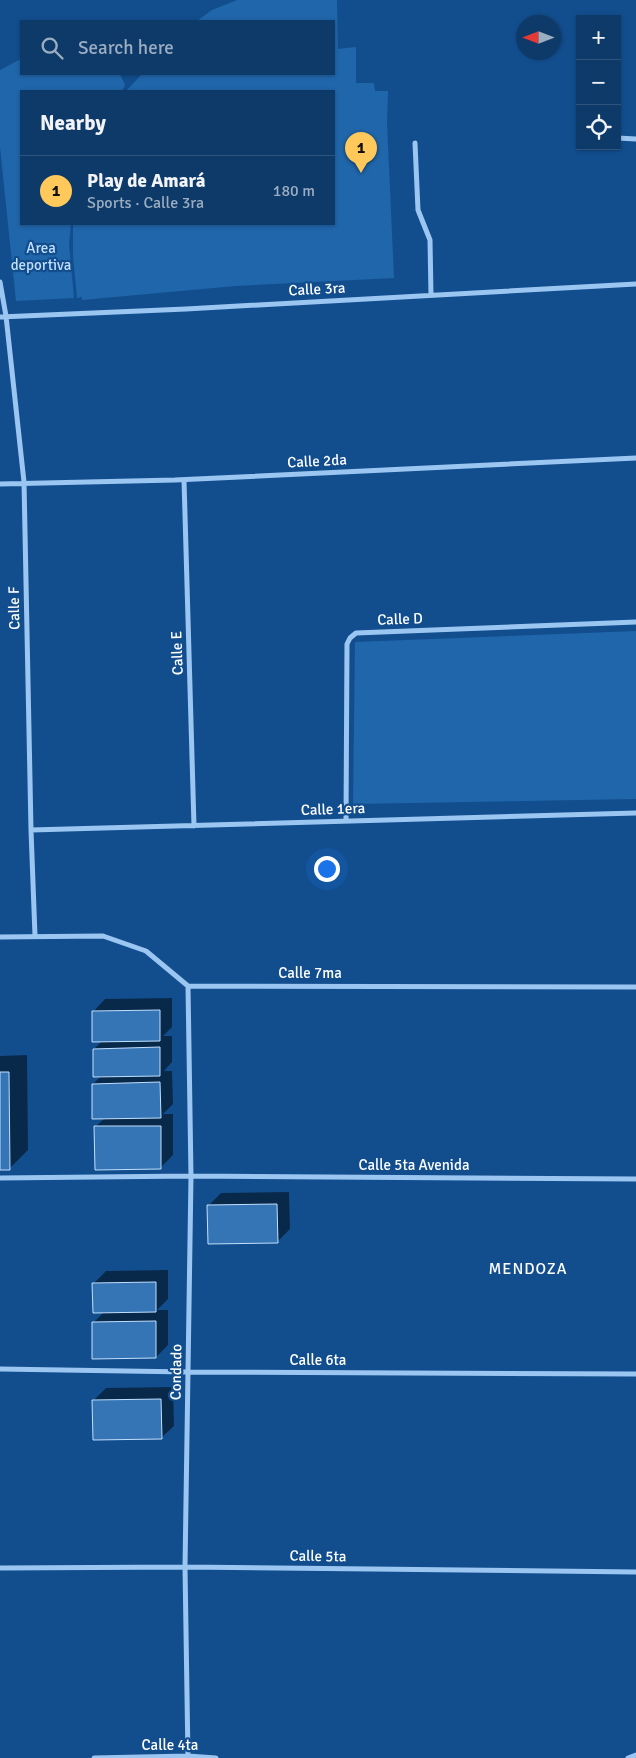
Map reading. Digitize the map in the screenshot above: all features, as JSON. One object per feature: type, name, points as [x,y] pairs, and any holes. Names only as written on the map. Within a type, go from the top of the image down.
[{"type":"street","points":[[621,138],[636,139]]},
{"type":"street","points":[[415,143],[418,210],[430,240],[431,295]]},
{"type":"street","name":"Calle F","points":[[0,282],[24,482],[30,830],[35,936]]},
{"type":"street","name":"Calle 3ra","points":[[3,317],[186,309],[636,284]]},
{"type":"street","name":"Calle 2da","points":[[0,484],[184,480],[636,458]]},
{"type":"street","name":"Calle E","points":[[184,480],[194,826]]},
{"type":"street","name":"Calle D","points":[[346,821],[347,644],[350,638],[356,634],[636,622]]},
{"type":"street","name":"Calle 1era","points":[[30,830],[636,813]]},
{"type":"street","points":[[0,937],[103,936],[146,951],[188,986]]},
{"type":"street","name":"Calle 7ma","points":[[188,986],[636,987]]},
{"type":"street","name":"Condado","points":[[188,986],[191,1176],[185,1567],[188,1757]]},
{"type":"street","name":"Calle 5ta Avenida","points":[[0,1178],[191,1176],[636,1179]]},
{"type":"street","name":"Calle 6ta","points":[[0,1369],[188,1372],[636,1374]]},
{"type":"street","name":"Calle 5ta","points":[[0,1568],[185,1567],[636,1572]]},
{"type":"street","points":[[628,1758],[636,1755]]},
{"type":"street","name":"Calle 4ta","points":[[94,1758],[216,1758]]},
{"type":"green space","points":[[237,0],[337,0],[338,49],[356,47],[356,83],[374,83],[375,91],[388,91],[387,123],[394,278],[235,286],[82,300],[82,297],[77,298],[73,256],[73,225],[335,225],[335,90],[127,90],[141,75],[335,75],[335,20],[198,20],[212,10]]},
{"type":"green space","name":"Area deportiva","points":[[20,60],[20,75],[120,75],[125,85],[122,90],[20,90],[20,225],[71,225],[69,244],[74,298],[16,301],[0,147],[0,70]]},
{"type":"green space","points":[[636,631],[636,799],[353,804],[355,642]]},
{"type":"building","points":[[160,1010],[160,1041],[92,1042],[92,1011]]},
{"type":"building","points":[[160,1047],[160,1076],[93,1077],[93,1049]]},
{"type":"building","points":[[0,1072],[9,1072],[10,1170],[0,1170]]},
{"type":"building","points":[[160,1082],[161,1118],[92,1119],[92,1084]]},
{"type":"building","points":[[94,1126],[161,1126],[161,1169],[95,1170]]},
{"type":"building","points":[[277,1204],[278,1243],[208,1244],[207,1205]]},
{"type":"building","points":[[156,1282],[156,1312],[93,1313],[92,1283]]},
{"type":"building","points":[[156,1321],[156,1358],[92,1359],[92,1322]]},
{"type":"building","points":[[161,1399],[162,1439],[93,1440],[92,1400]]},
{"type":"place","name":"Play de Amará","points":[[361,173]]},
{"type":"district","name":"MENDOZA","points":[[528,1268]]}]
